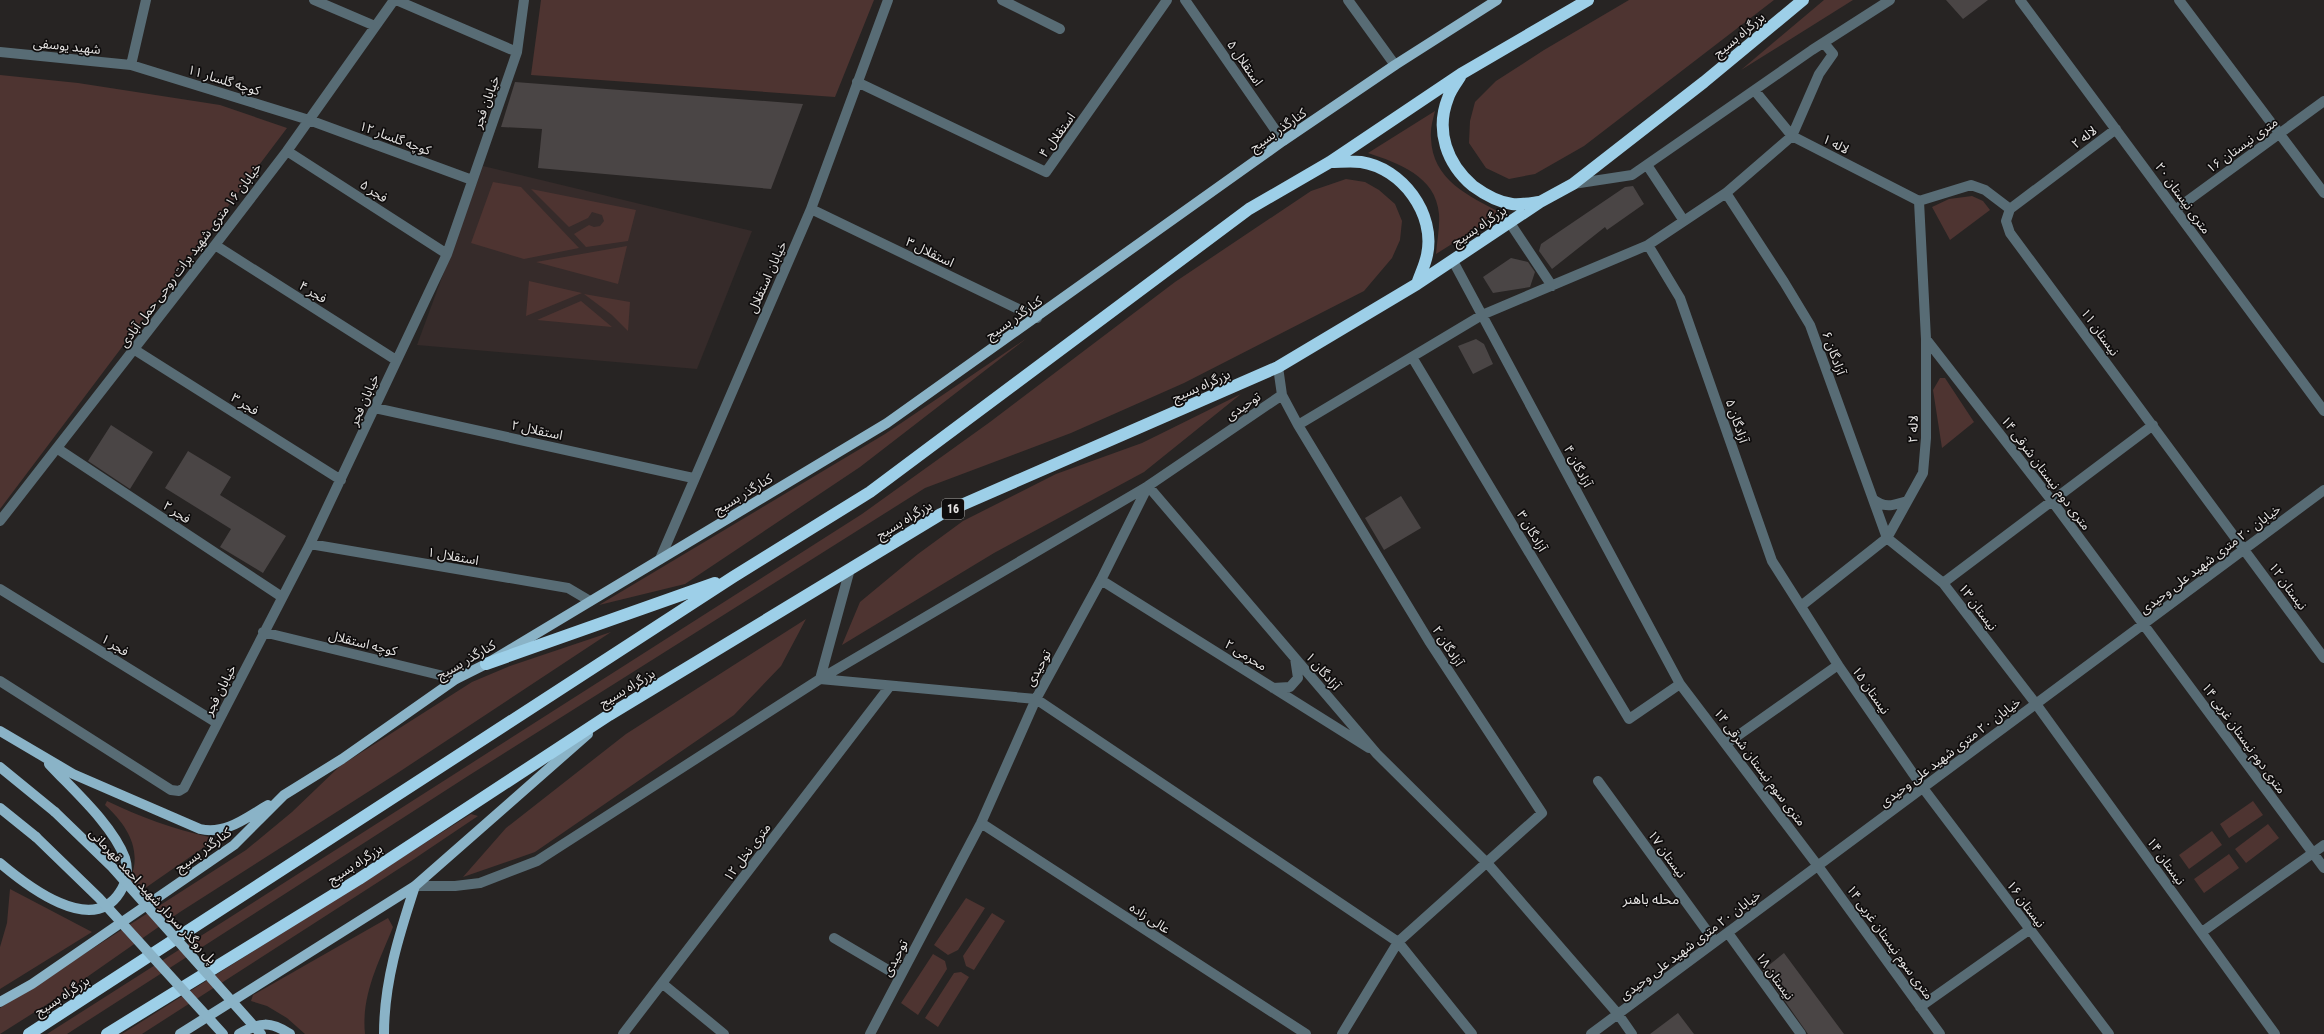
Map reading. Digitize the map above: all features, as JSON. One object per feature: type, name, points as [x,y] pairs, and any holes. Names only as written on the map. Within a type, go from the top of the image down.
[{"type":"highway","name":"بزرگراه بسیج","points":[[29,1034],[733,577],[870,492],[1249,209],[1330,162],[1461,74],[1588,0]]},
{"type":"highway","name":"بزرگراه بسیج","points":[[107,1034],[359,879],[609,715],[941,514],[1278,367],[1417,284],[1453,262],[1540,202],[1573,184],[1704,82],[1803,0]]},
{"type":"highway","points":[[1461,74],[1448,98],[1443,126],[1443,141],[1454,167],[1463,177],[1485,195],[1512,204],[1540,202]]},
{"type":"highway","points":[[1330,162],[1361,162],[1376,167],[1402,184],[1422,210],[1428,236],[1427,255],[1417,284]]},
{"type":"highway","points":[[486,664],[733,577]]},
{"type":"main road","name":"کنارگذر بسیج","points":[[0,1002],[32,984],[234,845],[284,795],[342,759],[456,679],[486,664],[887,423],[1037,318],[1283,141],[1395,65],[1497,0]]},
{"type":"main road","points":[[180,1034],[415,886],[609,715]]},
{"type":"main road","points":[[0,731],[43,758],[74,774],[202,830],[215,830],[233,826],[284,795]]},
{"type":"main road","points":[[0,863],[30,888],[70,907],[91,911],[115,900],[123,888],[128,874],[126,862],[109,832],[101,820],[43,758]]},
{"type":"main road","name":"پل روگذر سردار شهید احمد قهرمانی","points":[[0,767],[56,812],[112,867],[260,1034]]},
{"type":"main road","points":[[0,808],[36,836],[99,898],[223,1034]]},
{"type":"main road","points":[[384,1034],[384,1006],[391,967],[415,886]]},
{"type":"main road","points":[[239,1034],[259,1024],[270,1024],[290,1034]]},
{"type":"street","points":[[131,65],[146,0]]},
{"type":"street","points":[[314,0],[375,26]]},
{"type":"street","points":[[395,0],[517,52]]},
{"type":"street","name":"خیابان ۱۶ متری شهید برات روحی حمل آبادی","points":[[0,521],[135,350],[287,151],[395,0]]},
{"type":"street","name":"خیابان فجر","points":[[0,681],[171,790],[179,791],[184,788],[263,632],[310,544],[447,254],[517,52],[524,0]]},
{"type":"street","name":"خیابان استقلال","points":[[660,559],[693,478],[811,209],[888,0]]},
{"type":"street","points":[[1002,0],[1060,29]]},
{"type":"street","name":"استقلال ۴","points":[[857,82],[1046,172],[1167,0]]},
{"type":"street","name":"استقلال ۵","points":[[1185,0],[1283,141]]},
{"type":"street","points":[[1348,0],[1395,65]]},
{"type":"street","points":[[1573,184],[1632,175],[1824,43],[1890,0]]},
{"type":"street","name":"۲۰ متری نیستان","points":[[2020,0],[2324,411]]},
{"type":"street","points":[[2179,0],[2324,193]]},
{"type":"street","points":[[1282,396],[1298,425],[1482,315],[1648,245],[1726,193],[1792,136],[1819,74],[1833,54],[1824,43]]},
{"type":"street","name":"شهید یوسفی","points":[[0,52],[131,65]]},
{"type":"street","name":"کوچه گلسار ۱۱","points":[[131,65],[309,120]]},
{"type":"street","name":"لاله ۱","points":[[1755,91],[1792,136],[1919,201]]},
{"type":"street","name":"۱۶ متری نیستان","points":[[2175,210],[2324,101]]},
{"type":"street","name":"کوچه گلسار ۱۲","points":[[309,120],[472,180]]},
{"type":"street","name":"لاله ۲","points":[[2010,209],[2116,129]]},
{"type":"street","name":"فجر ۵","points":[[287,151],[447,254]]},
{"type":"street","points":[[1647,165],[1684,221]]},
{"type":"street","points":[[1919,201],[1971,185],[1985,190],[2010,209]]},
{"type":"street","name":"آزادگان ۶","points":[[1726,193],[1810,325],[1887,538]]},
{"type":"street","name":"لاله ۲","points":[[1801,606],[1887,538],[1923,473],[1926,438],[1926,339],[1919,201]]},
{"type":"street","name":"استقلال ۳","points":[[811,209],[1037,318]]},
{"type":"street","name":"نیستان ۱۱","points":[[2010,209],[2006,220],[2010,233],[2245,549]]},
{"type":"street","points":[[1510,223],[1552,286]]},
{"type":"street","name":"فجر ۴","points":[[215,245],[396,360]]},
{"type":"street","name":"آزادگان ۵","points":[[1648,245],[1680,298],[1772,561],[1801,606]]},
{"type":"street","name":"آزادگان ۴","points":[[1453,262],[1680,684]]},
{"type":"street","name":"۱۴ متری دوم نیستان شرقی","points":[[1926,339],[2052,501],[2144,624]]},
{"type":"street","name":"فجر ۳","points":[[135,350],[341,480]]},
{"type":"street","name":"آزادگان ۳","points":[[1412,357],[1630,719],[1680,684]]},
{"type":"street","name":"توحیدی","points":[[870,1034],[980,823],[1036,699],[1101,580],[1148,486],[1282,396],[1278,367]]},
{"type":"street","name":"استقلال ۲","points":[[375,408],[693,478]]},
{"type":"street","name":"آزادگان ۲","points":[[1298,425],[1429,641],[1542,814],[1488,864]]},
{"type":"street","points":[[1943,583],[2153,425]]},
{"type":"street","name":"فجر ۲","points":[[58,449],[282,597]]},
{"type":"street","points":[[415,886],[455,886],[480,882],[537,861],[820,679],[1148,486]]},
{"type":"street","name":"آزادگان ۱","points":[[1148,486],[1377,754],[1488,864],[1618,1014],[1632,1034]]},
{"type":"street","name":"خیابان ۲۰ متری شهید علی وحیدی","points":[[1591,1034],[2324,490]]},
{"type":"street","points":[[1874,499],[1880,505],[1890,507],[1908,501]]},
{"type":"street","name":"نیستان ۱۳","points":[[1887,538],[1943,583],[2036,704]]},
{"type":"street","name":"استقلال ۱","points":[[310,544],[568,588],[590,601]]},
{"type":"street","name":"نیستان ۱۲","points":[[2245,549],[2324,658]]},
{"type":"street","points":[[820,679],[850,569]]},
{"type":"street","name":"محرمی ۲","points":[[1101,580],[1377,754]]},
{"type":"street","name":"فجر ۱","points":[[0,589],[217,723]]},
{"type":"street","name":"نیستان ۱۵","points":[[1801,606],[1838,665],[1923,788]]},
{"type":"street","name":"۱۴ متری دوم نیستان غربی","points":[[2144,624],[2324,868]]},
{"type":"street","name":"کوچه استقلال","points":[[263,632],[456,679]]},
{"type":"street","points":[[1273,688],[1290,687],[1298,678],[1295,658]]},
{"type":"street","points":[[1726,744],[1838,665]]},
{"type":"street","points":[[820,679],[1036,699],[1398,942],[1472,1034]]},
{"type":"street","name":"۱۴ متری سوم نیستان شرقی","points":[[1680,684],[1818,866]]},
{"type":"street","name":"۱۲ متری نخل","points":[[623,1034],[663,984],[890,686]]},
{"type":"street","name":"نیستان ۱۴","points":[[2036,704],[2275,1034]]},
{"type":"street","name":"نیستان ۱۷","points":[[1598,781],[1716,942]]},
{"type":"street","name":"نیستان ۱۶","points":[[1923,788],[2109,1034]]},
{"type":"street","name":"عالی زاده","points":[[980,823],[1306,1034]]},
{"type":"street","points":[[2202,932],[2324,845]]},
{"type":"street","points":[[1342,1034],[1398,942],[1488,864]]},
{"type":"street","name":"۱۴ متری سوم نیستان غربی","points":[[1818,866],[1940,1034]]},
{"type":"street","points":[[1920,1007],[2029,930]]},
{"type":"street","name":"نیستان ۱۸","points":[[1728,933],[1801,1034]]},
{"type":"street","points":[[834,938],[900,977]]},
{"type":"street","points":[[663,984],[724,1034]]},
{"type":"shaded area","points":[[541,0],[874,0],[835,97],[531,75]]},
{"type":"shaded area","points":[[1629,0],[1774,0],[1584,146],[1535,174],[1509,179],[1486,168],[1469,143],[1470,121],[1475,102],[1496,81],[1544,50]]},
{"type":"shaded area","points":[[1824,0],[1853,0],[1741,70]]},
{"type":"shaded area","points":[[0,75],[78,83],[220,105],[287,128],[0,509]]},
{"type":"shaded area","points":[[1435,111],[1431,135],[1433,153],[1445,176],[1465,193],[1501,213],[1436,254],[1439,214],[1436,201],[1431,190],[1414,173],[1391,161],[1368,153]]},
{"type":"shaded area","points":[[483,166],[752,231],[697,369],[417,345]]},
{"type":"shaded area","points":[[1346,179],[1365,182],[1379,190],[1395,204],[1402,221],[1400,240],[1392,258],[1364,291],[1184,383],[1071,433],[925,488],[468,776],[67,1034],[47,1034],[862,514],[990,422],[1175,282],[1311,191]]},
{"type":"shaded area","points":[[493,182],[521,187],[579,248],[524,259],[471,243]]},
{"type":"shaded area","points":[[531,189],[636,210],[628,241],[586,247],[574,234],[589,225],[594,227],[600,226],[604,221],[602,215],[592,212],[588,218],[569,227]]},
{"type":"shaded area","points":[[1972,196],[1983,201],[1990,210],[1950,240],[1932,207],[1949,199]]},
{"type":"shaded area","points":[[627,246],[618,284],[536,262]]},
{"type":"shaded area","points":[[529,281],[582,293],[526,316]]},
{"type":"shaded area","points":[[584,294],[630,302],[628,331],[612,315]]},
{"type":"shaded area","points":[[581,301],[612,327],[537,320]]},
{"type":"shaded area","points":[[1027,338],[860,467],[685,584],[599,605],[885,434]]},
{"type":"shaded area","points":[[1940,378],[1945,378],[1974,422],[1942,448],[1933,390]]},
{"type":"shaded area","points":[[1241,394],[1144,472],[994,553],[842,645],[860,602],[918,554],[963,521],[1056,474],[1142,443]]},
{"type":"shaded area","points":[[806,619],[781,666],[734,715],[535,852],[463,877],[506,828],[626,734]]},
{"type":"shaded area","points":[[611,632],[396,774],[180,912],[57,998],[0,1034],[0,1008],[246,850],[292,812],[340,766],[472,682],[510,666]]},
{"type":"shaded area","points":[[107,801],[157,822],[209,837],[213,841],[141,891],[130,880],[134,869],[135,858],[131,839],[120,821],[105,805]]},
{"type":"shaded area","points":[[2253,801],[2263,815],[2229,838],[2220,824]]},
{"type":"shaded area","points":[[471,814],[478,816],[414,859],[142,1034],[122,1034]]},
{"type":"shaded area","points":[[2268,824],[2279,838],[2246,863],[2235,849]]},
{"type":"shaded area","points":[[2212,831],[2222,845],[2189,869],[2179,855]]},
{"type":"shaded area","points":[[2229,854],[2239,868],[2204,893],[2194,879]]},
{"type":"shaded area","points":[[10,889],[92,932],[0,989],[0,947],[7,923]]},
{"type":"shaded area","points":[[966,898],[985,908],[958,950],[948,955],[934,945]]},
{"type":"shaded area","points":[[992,913],[1005,921],[974,970],[966,966],[963,956]]},
{"type":"shaded area","points":[[388,918],[393,927],[368,992],[364,1020],[365,1034],[305,1034],[287,1018],[267,1006],[251,1001],[253,995]]},
{"type":"shaded area","points":[[933,954],[945,961],[947,969],[918,1015],[901,1003]]},
{"type":"shaded area","points":[[961,972],[969,977],[938,1027],[925,1018],[954,973]]},
{"type":"building","points":[[1946,0],[1988,0],[1963,19]]},
{"type":"building","points":[[515,82],[803,104],[771,189],[538,168],[542,129],[501,127]]},
{"type":"building","points":[[1633,186],[1644,204],[1607,230],[1605,227],[1552,269],[1539,251],[1541,244],[1625,187]]},
{"type":"building","points":[[1511,258],[1528,262],[1535,272],[1530,287],[1493,293],[1483,277]]},
{"type":"building","points":[[1476,339],[1484,344],[1493,364],[1473,374],[1458,346]]},
{"type":"building","points":[[111,425],[153,452],[130,489],[88,461]]},
{"type":"building","points":[[188,451],[231,477],[220,495],[286,536],[263,573],[220,547],[231,529],[165,488]]},
{"type":"building","points":[[1401,496],[1421,528],[1384,550],[1365,518]]},
{"type":"building","points":[[1784,953],[1844,1034],[1808,1034],[1763,970]]},
{"type":"building","points":[[1678,1013],[1694,1034],[1650,1034]]},
{"type":"district","name":"محله باهنر","points":[[1651,899]]}]
